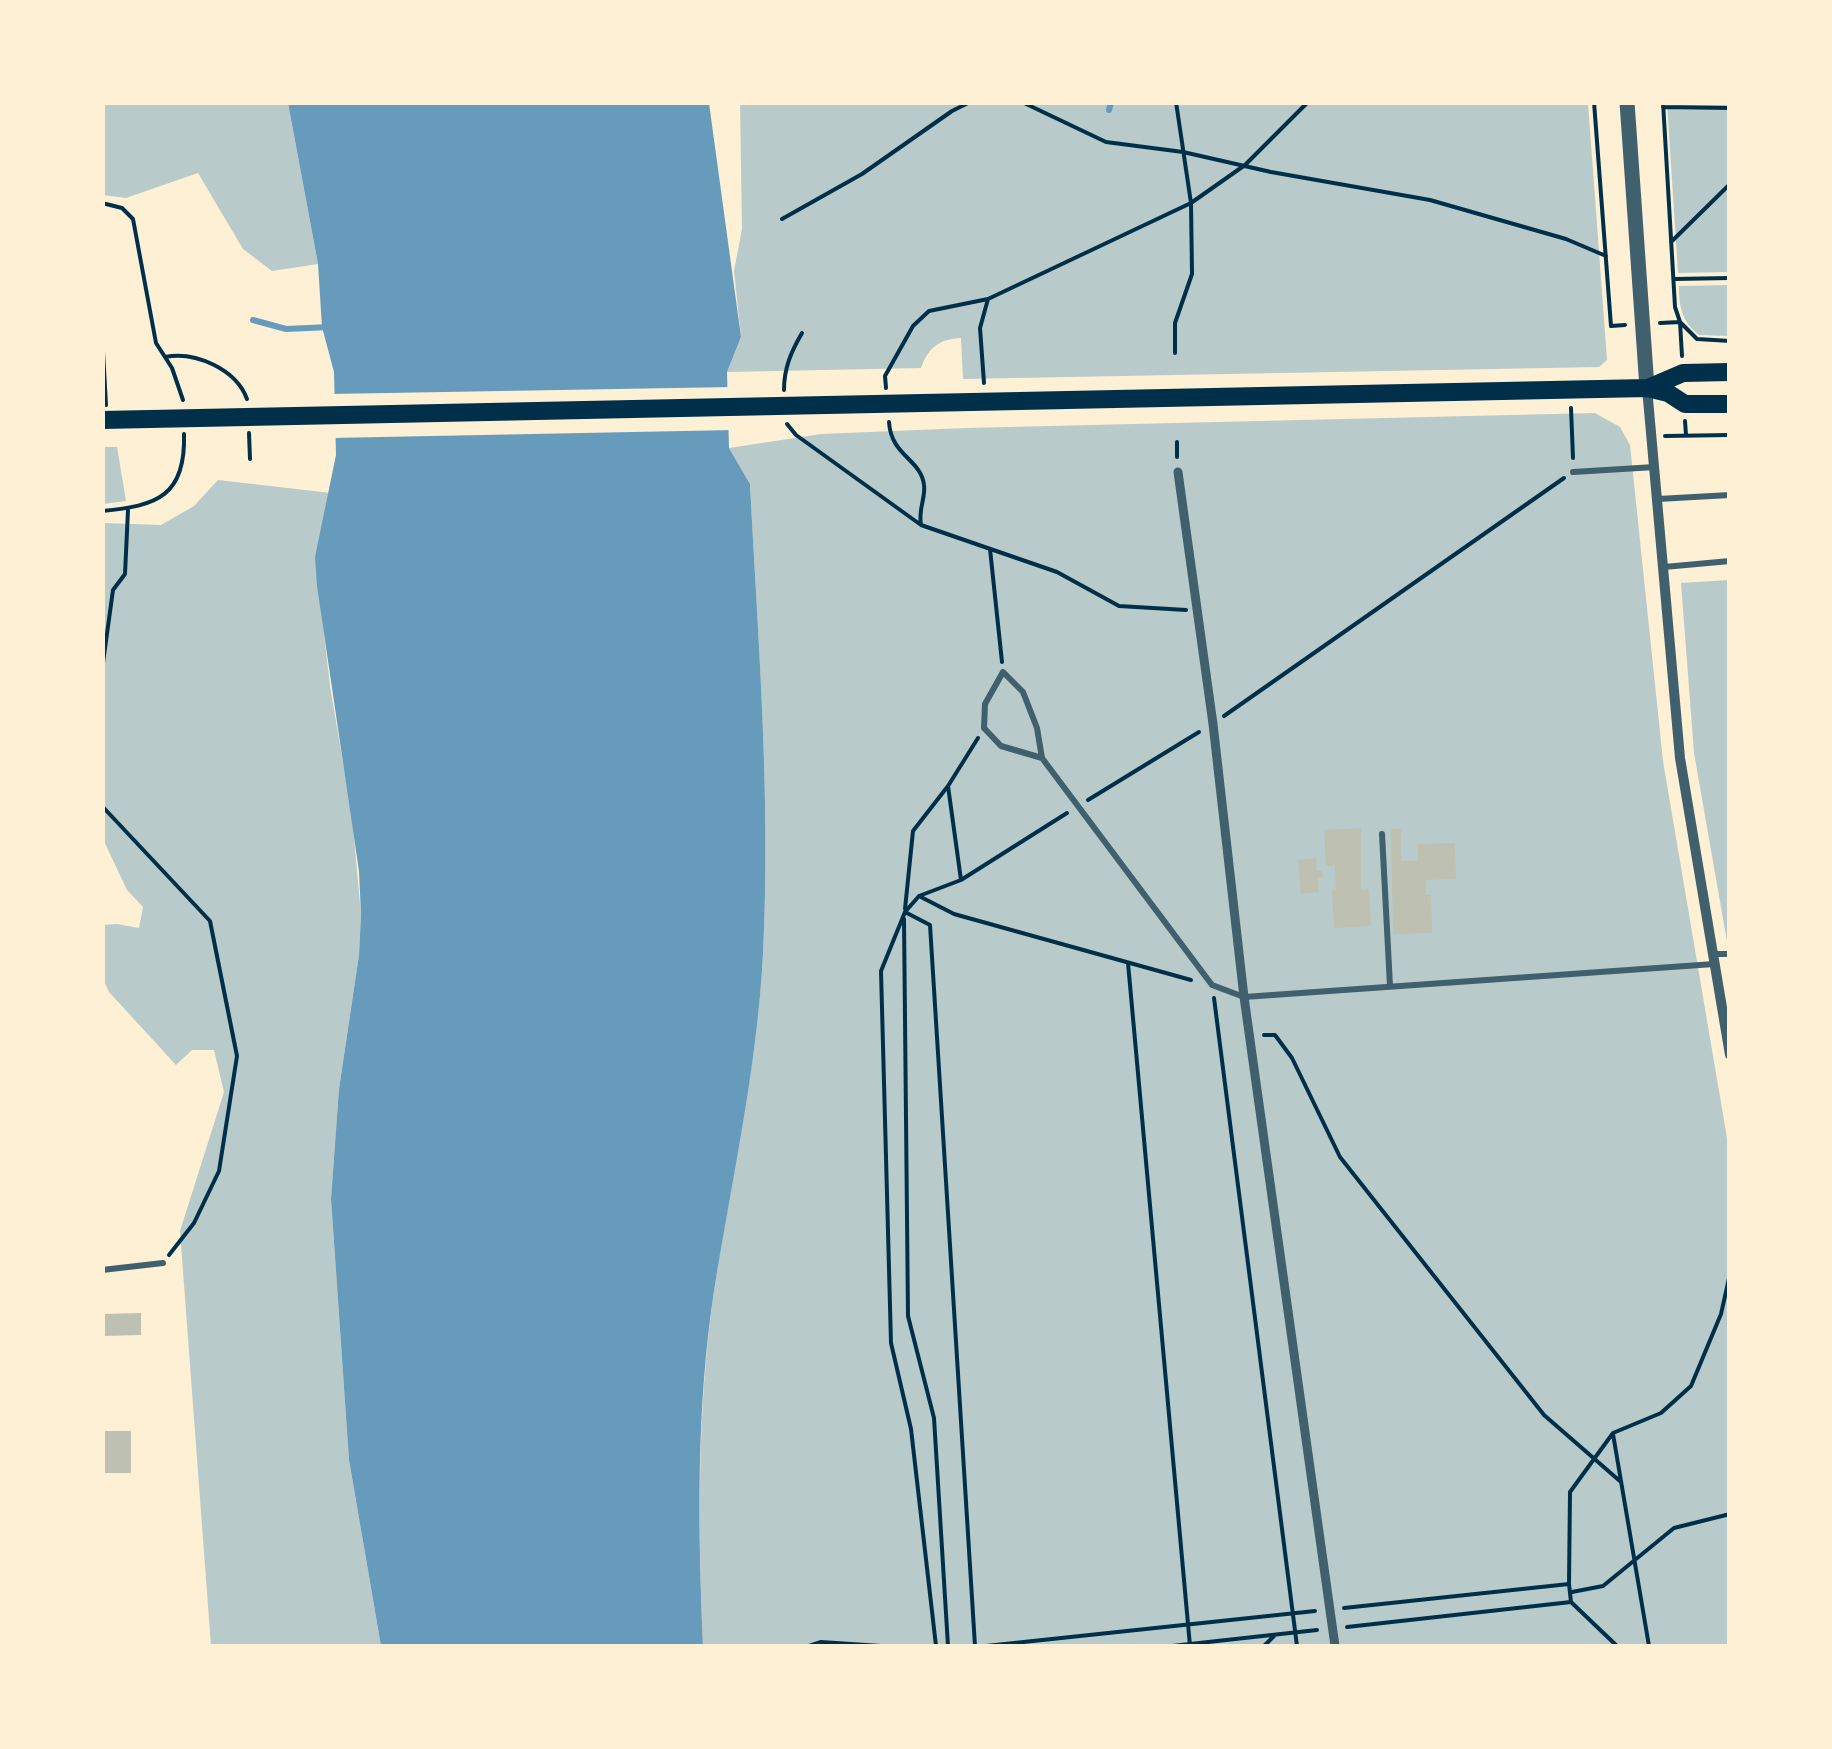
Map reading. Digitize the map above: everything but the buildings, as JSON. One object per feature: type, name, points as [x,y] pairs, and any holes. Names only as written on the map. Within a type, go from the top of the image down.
[{"type":"main road","points":[[1647,388],[1682,373],[1730,372]]},
{"type":"main road","points":[[111,419],[1647,388],[1668,393],[1684,404],[1730,404]]},
{"type":"street","points":[[1627,102],[1647,388],[1680,758],[1730,1055]]},
{"type":"street","points":[[1178,472],[1213,724],[1244,997],[1335,1646]]},
{"type":"lane","points":[[1573,472],[1656,466]]},
{"type":"lane","points":[[1658,499],[1730,495]]},
{"type":"lane","points":[[1664,567],[1730,561]]},
{"type":"lane","points":[[1042,758],[1001,746],[984,728],[985,704],[1003,672],[1023,692],[1037,728],[1042,758],[1077,807],[1212,985],[1244,997],[1713,960],[1730,954]]},
{"type":"lane","points":[[1382,834],[1390,986]]},
{"type":"lane","points":[[102,1270],[163,1263]]},
{"type":"path","points":[[782,218],[862,174],[952,110],[970,102]]},
{"type":"path","points":[[1022,102],[1106,142],[1183,152],[1430,200],[1566,239],[1606,256]]},
{"type":"path","points":[[1176,102],[1191,203],[1192,274],[1175,323],[1176,353]]},
{"type":"path","points":[[955,306],[988,299],[1191,203],[1244,165],[1308,102]]},
{"type":"path","points":[[1594,102],[1611,326]]},
{"type":"path","points":[[1730,108],[1663,104],[1675,307],[1688,332],[1697,339],[1730,341]]},
{"type":"path","points":[[1672,242],[1730,184]]},
{"type":"path","points":[[102,203],[122,208],[132,219],[156,343],[183,392],[184,408]]},
{"type":"path","points":[[1674,278],[1730,278]]},
{"type":"path","points":[[984,386],[980,328],[988,299]]},
{"type":"path","points":[[102,333],[106,397]]},
{"type":"path","points":[[784,404],[784,374],[802,333]]},
{"type":"path","points":[[164,357],[183,354],[230,374],[242,386],[247,400]]},
{"type":"path","points":[[936,1646],[911,1429],[890,1343],[881,971],[905,912],[919,896],[961,880],[1213,724],[1573,472],[1571,412]]},
{"type":"path","points":[[248,420],[250,458]]},
{"type":"path","points":[[784,420],[796,436],[921,525],[1057,572],[1119,606],[1196,611]]},
{"type":"path","points":[[102,511],[149,505],[165,494],[178,479],[185,457],[184,424]]},
{"type":"path","points":[[1686,436],[1730,435]]},
{"type":"path","points":[[102,670],[113,590],[125,574],[128,509]]},
{"type":"path","points":[[990,549],[1003,672]]},
{"type":"path","points":[[948,1646],[934,1418],[908,1316],[905,912],[914,830],[948,786],[984,728]]},
{"type":"path","points":[[948,786],[961,880]]},
{"type":"path","points":[[102,806],[210,921],[237,1056],[219,1171],[194,1223],[163,1263]]},
{"type":"path","points":[[919,896],[954,914],[1212,985],[1298,1646]]},
{"type":"path","points":[[905,912],[930,925],[975,1646]]},
{"type":"path","points":[[1128,963],[1190,1646]]},
{"type":"path","points":[[1249,1034],[1275,1035],[1292,1058],[1340,1157],[1544,1415],[1622,1482]]},
{"type":"path","points":[[1617,1646],[1571,1602],[1570,1492],[1613,1433],[1661,1413],[1691,1386],[1721,1314],[1730,1274]]},
{"type":"path","points":[[1613,1433],[1649,1646]]},
{"type":"path","points":[[1570,1593],[1603,1586],[1674,1528],[1730,1514]]},
{"type":"path","points":[[986,1646],[1569,1584]]},
{"type":"path","points":[[1172,1646],[1571,1602]]},
{"type":"path","points":[[1264,1646],[1275,1635]]},
{"type":"path","points":[[808,1646],[820,1642],[881,1646]]},
{"type":"shaded area","points":[[103,103],[288,103],[318,264],[272,271],[243,249],[198,173],[126,198],[103,195]]},
{"type":"shaded area","points":[[740,103],[1588,103],[1607,360],[1599,367],[963,379],[961,338],[935,346],[921,368],[727,372],[741,337],[734,271],[742,229]]},
{"type":"shaded area","points":[[1667,103],[1729,103],[1729,272],[1678,273]]},
{"type":"shaded area","points":[[1729,285],[1729,336],[1699,335],[1683,314],[1679,286]]},
{"type":"shaded area","points":[[1595,413],[1620,427],[1630,445],[1663,761],[1729,1150],[1729,1646],[703,1646],[700,1513],[704,1380],[714,1291],[755,1039],[765,895],[762,719],[750,484],[729,448],[821,434],[966,428]]},
{"type":"shaded area","points":[[103,447],[117,447],[126,501],[103,504]]},
{"type":"shaded area","points":[[218,480],[331,493],[315,557],[330,686],[352,816],[361,915],[359,955],[339,1089],[331,1199],[349,1460],[381,1646],[211,1646],[180,1231],[224,1092],[214,1050],[192,1050],[176,1065],[109,992],[103,979],[103,925],[139,928],[143,907],[127,890],[103,839],[103,523],[161,525],[194,506]]},
{"type":"shaded area","points":[[1729,580],[1729,953],[1694,753],[1681,583]]},
{"type":"water","points":[[288,103],[709,103],[741,337],[727,372],[729,448],[750,484],[762,719],[765,895],[755,1039],[714,1291],[704,1380],[700,1512],[703,1646],[381,1646],[349,1460],[331,1199],[339,1089],[359,955],[361,915],[359,871],[315,557],[336,455],[334,372],[322,327],[318,264]]},
{"type":"pier","points":[[732,387],[734,430],[331,438],[329,394]]},
{"type":"waterway","points":[[1109,110],[1111,102]]},
{"type":"waterway","points":[[253,320],[286,329],[330,327]]}]
